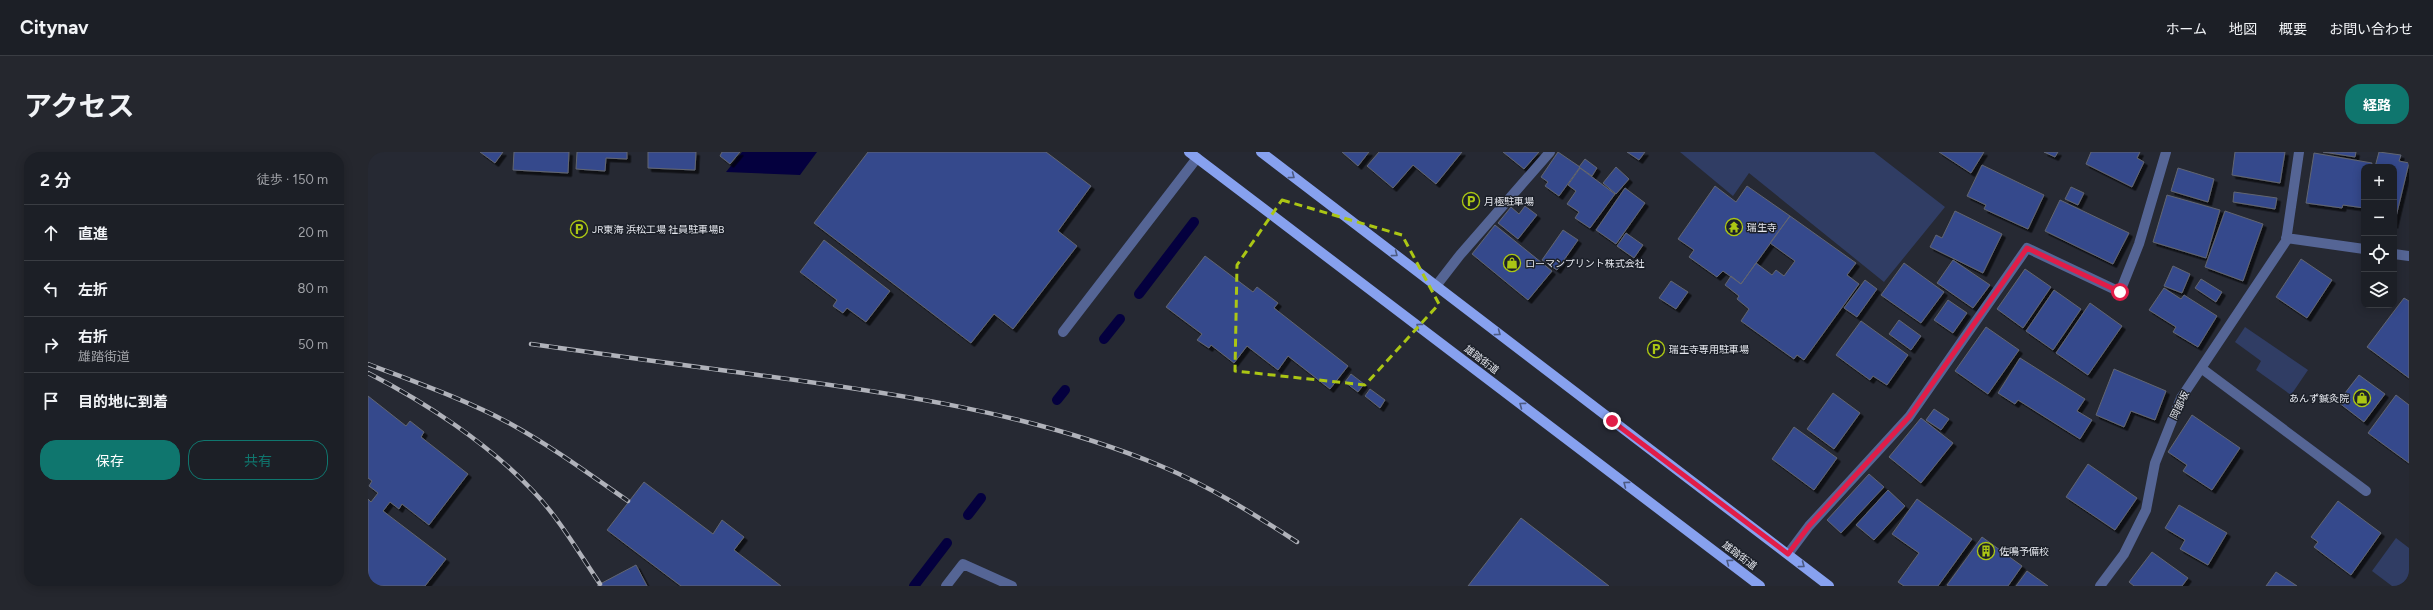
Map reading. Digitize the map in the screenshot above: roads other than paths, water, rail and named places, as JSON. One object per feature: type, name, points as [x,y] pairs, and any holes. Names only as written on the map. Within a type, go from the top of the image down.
[{"type":"main road","points":[[1261,152],[1829,586]]},
{"type":"main road","name":"雄踏街道","points":[[1193,155],[1760,586]]},
{"type":"street","points":[[1436,286],[1460,255],[1550,152]]},
{"type":"street","points":[[1788,554],[1809,526],[1909,417],[2027,248],[2120,292],[2140,244],[2166,152]]},
{"type":"street","points":[[2298,152],[2286,238],[2361,249]]},
{"type":"street","points":[[1063,332],[1193,155]]},
{"type":"street","name":"岡部坂","points":[[2100,586],[2124,554],[2146,510],[2155,462],[2181,398],[2286,238]]},
{"type":"street","points":[[2397,254],[2409,256]]},
{"type":"street","points":[[2201,368],[2366,491]]},
{"type":"street","points":[[946,586],[963,564],[1012,586]]},
{"type":"waterway","points":[[1139,294],[1194,222]]},
{"type":"waterway","points":[[1104,339],[1120,319]]},
{"type":"waterway","points":[[1057,400],[1065,390]]},
{"type":"waterway","points":[[968,515],[981,498]]},
{"type":"waterway","points":[[914,586],[947,543]]},
{"type":"railway","points":[[531,344],[860,389],[962,407],[1013,419],[1063,432],[1113,448],[1161,466],[1196,482],[1231,501],[1297,542]]},
{"type":"railway","points":[[368,364],[421,384],[492,414],[555,451],[628,501]]},
{"type":"railway","points":[[368,373],[412,397],[455,425],[497,457],[516,474],[542,501],[568,536],[600,584]]},
{"type":"place","name":"月極駐車場","points":[[1471,201]]},
{"type":"place","name":"瑞生寺","points":[[1734,227]]},
{"type":"place","name":"JR東海 浜松工場 社員駐車場B","points":[[579,229]]},
{"type":"place","name":"ローマンプリント株式会社","points":[[1512,263]]},
{"type":"place","name":"瑞生寺専用駐車場","points":[[1656,349]]},
{"type":"place","name":"あんず鍼灸院","points":[[2362,398]]},
{"type":"place","name":"佐鳴予備校","points":[[1986,551]]}]
